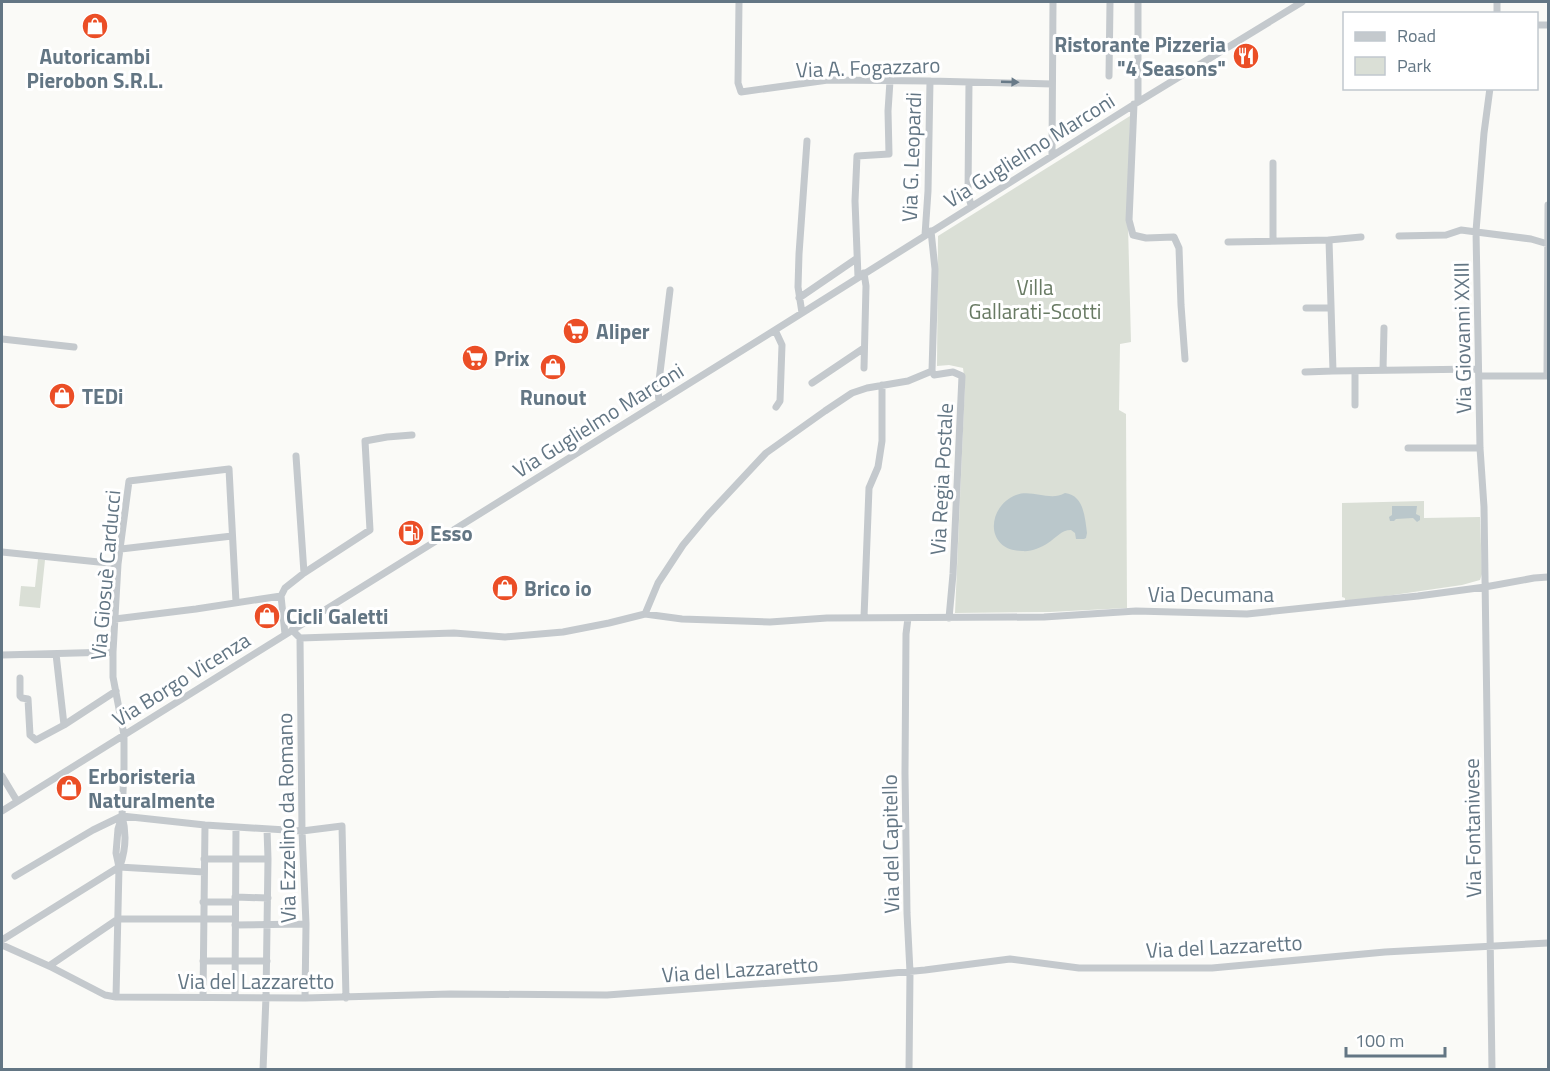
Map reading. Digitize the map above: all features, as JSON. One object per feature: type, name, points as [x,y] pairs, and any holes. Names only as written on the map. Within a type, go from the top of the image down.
[{"type":"street","name":"Via A. Fogazzaro","points":[[739,2],[738,83],[741,92],[828,81],[1052,84]]},
{"type":"street","points":[[1052,155],[1053,2]]},
{"type":"street","points":[[1109,76],[1110,2]]},
{"type":"street","points":[[1138,2],[1136,103],[1129,220],[1133,235],[1146,238],[1174,237],[1179,248],[1185,359]]},
{"type":"street","name":"Via Guglielmo Marconi","points":[[440,539],[971,205],[1302,2]]},
{"type":"street","points":[[864,368],[866,286],[856,259],[857,156],[889,154],[890,81]]},
{"type":"street","name":"Via G. Leopardi","points":[[928,233],[930,81]]},
{"type":"street","points":[[969,82],[968,194],[971,205]]},
{"type":"street","name":"Via Giovanni XXIII","points":[[1485,587],[1476,231],[1490,90]]},
{"type":"street","points":[[802,313],[799,298],[799,254],[807,141]]},
{"type":"street","points":[[1273,163],[1273,241]]},
{"type":"street","points":[[1305,372],[1381,370],[1548,376],[1548,205]]},
{"type":"street","points":[[1399,236],[1446,236],[1461,230],[1531,239],[1548,244]]},
{"type":"street","name":"Via Regia Postale","points":[[928,233],[935,269],[932,371],[934,375],[953,372],[962,376],[949,618]]},
{"type":"street","points":[[1228,242],[1362,237]]},
{"type":"street","points":[[1329,240],[1333,371]]},
{"type":"street","points":[[799,298],[856,259]]},
{"type":"street","points":[[659,402],[658,389],[670,290]]},
{"type":"street","points":[[1306,308],[1331,308]]},
{"type":"street","points":[[1381,370],[1384,328]]},
{"type":"street","points":[[775,330],[782,345],[780,401],[777,407]]},
{"type":"street","points":[[2,339],[74,347]]},
{"type":"street","points":[[812,383],[864,348]]},
{"type":"street","name":"Via Regia Postale","points":[[645,615],[658,583],[683,545],[766,453],[852,393],[908,381],[932,371]]},
{"type":"street","points":[[1355,371],[1355,405]]},
{"type":"street","points":[[864,617],[869,488],[878,467],[882,441],[882,385]]},
{"type":"street","points":[[412,435],[365,441],[370,530],[285,588],[281,596],[288,632],[300,638],[454,633],[505,637],[563,632],[645,615]]},
{"type":"street","points":[[1408,448],[1480,448]]},
{"type":"street","points":[[296,456],[304,573]]},
{"type":"street","name":"Via Giosuè Carducci","points":[[116,997],[119,867],[116,853],[118,829],[122,816],[124,735],[113,677],[113,652],[118,564],[129,481],[229,469],[232,537]]},
{"type":"street","points":[[121,549],[232,537],[236,602]]},
{"type":"street","name":"Via Borgo Vicenza","points":[[2,811],[440,539]]},
{"type":"street","points":[[2,552],[118,564]]},
{"type":"street","name":"Via Decumana","points":[[645,615],[682,619],[771,622],[864,617],[1044,617],[1136,611],[1247,614],[1418,596],[1548,577]]},
{"type":"street","name":"Via Fontanivese","points":[[1485,587],[1491,1070]]},
{"type":"street","points":[[115,619],[281,596]]},
{"type":"street","name":"Via del Capitello","points":[[908,618],[905,773],[910,972],[909,1070]]},
{"type":"street","name":"Via Ezzelino da Romano","points":[[300,638],[302,831],[306,924],[305,998]]},
{"type":"street","points":[[2,655],[113,652]]},
{"type":"street","points":[[56,654],[64,725]]},
{"type":"street","points":[[20,678],[20,696],[28,699],[30,735],[36,741],[116,691]]},
{"type":"street","points":[[2,776],[17,801]]},
{"type":"street","points":[[15,876],[93,830],[122,816],[205,825],[302,831],[342,826],[346,998]]},
{"type":"street","points":[[203,997],[205,825]]},
{"type":"street","points":[[235,997],[236,827]]},
{"type":"street","points":[[263,1070],[267,961],[267,829]]},
{"type":"street","points":[[204,860],[268,859]]},
{"type":"street","points":[[2,942],[119,867],[204,872]]},
{"type":"street","points":[[203,902],[268,898]]},
{"type":"street","points":[[49,966],[118,919],[203,919],[267,924],[306,924]]},
{"type":"street","name":"Via del Lazzaretto","points":[[2,942],[105,994],[116,997],[305,998],[450,994],[607,995],[823,980],[1010,959],[1079,968],[1212,968],[1385,952],[1548,943]]},
{"type":"street","points":[[203,961],[267,961]]},
{"type":"green space","name":"Villa Gallarati-Scotti","points":[[1130,116],[1128,225],[1131,342],[1120,344],[1119,410],[1126,414],[1127,608],[955,613],[965,383],[963,368],[949,365],[937,366],[938,236]]},
{"type":"green space","points":[[1424,501],[1424,518],[1480,517],[1482,574],[1480,580],[1462,585],[1345,602],[1345,598],[1342,597],[1342,503]]},
{"type":"green space","points":[[38,559],[45,560],[40,608],[19,606],[21,586],[35,587]]},
{"type":"shaded area","points":[[1029,493],[1053,496],[1065,493],[1076,498],[1080,503],[1085,521],[1086,538],[1076,539],[1075,533],[1067,530],[1045,545],[1032,550],[1010,549],[1001,544],[994,528],[995,518],[1006,501],[1016,495]]},
{"type":"shaded area","points":[[1392,506],[1417,506],[1416,514],[1420,516],[1420,520],[1417,522],[1413,518],[1390,521]]},
{"type":"place","name":"Autoricambi Pierobon S.R.L.","points":[[95,26]]},
{"type":"place","name":"Ristorante Pizzeria \"4 Seasons\"","points":[[1246,56]]},
{"type":"place","name":"Aliper","points":[[576,331]]},
{"type":"place","name":"Prix","points":[[475,358]]},
{"type":"place","name":"Runout","points":[[553,367]]},
{"type":"place","name":"TEDi","points":[[62,396]]},
{"type":"place","name":"Esso","points":[[411,533]]},
{"type":"place","name":"Brico io","points":[[505,588]]},
{"type":"place","name":"Cicli Galetti","points":[[267,616]]},
{"type":"place","name":"Erboristeria Naturalmente","points":[[69,788]]}]
